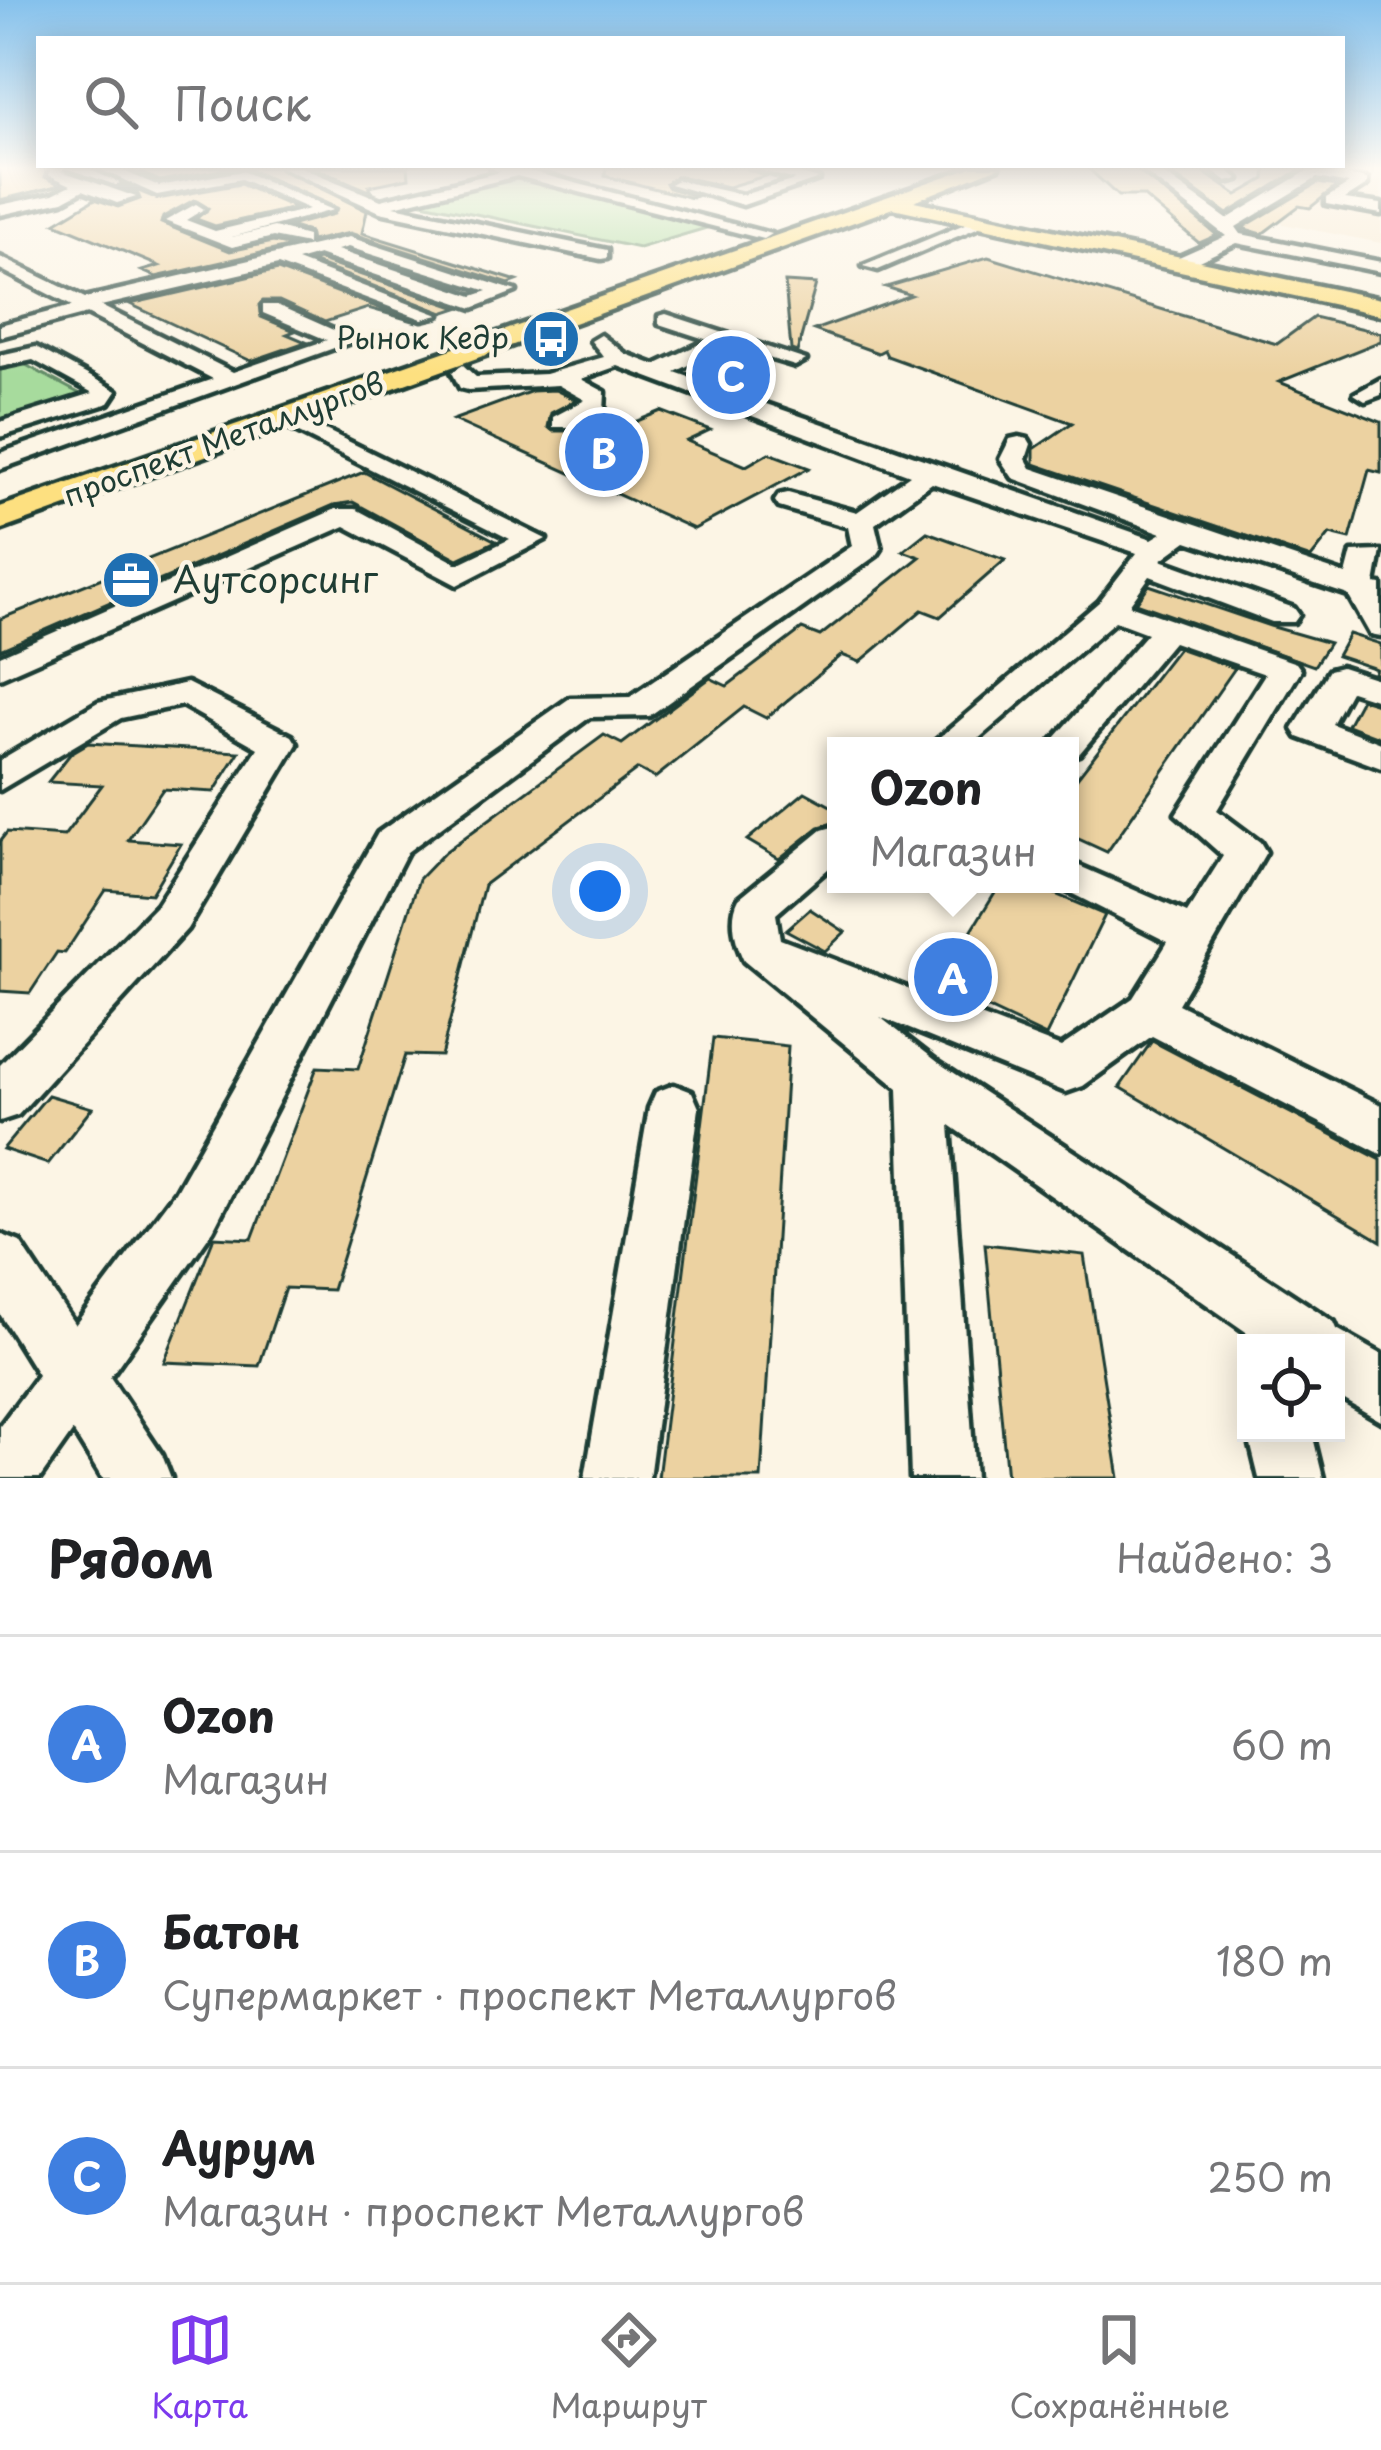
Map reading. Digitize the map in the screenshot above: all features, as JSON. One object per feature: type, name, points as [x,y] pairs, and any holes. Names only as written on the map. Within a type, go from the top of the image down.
[{"type":"main road","name":"проспект Металлургов","points":[[0,498],[760,236]]},
{"type":"main road","name":"проспект Металлургов","points":[[0,519],[286,417],[454,367],[786,236]]},
{"type":"main road","points":[[1048,236],[1381,307]]},
{"type":"street","points":[[229,236],[253,250],[256,261]]},
{"type":"street","points":[[287,236],[301,240]]},
{"type":"street","points":[[520,236],[601,254]]},
{"type":"street","points":[[872,266],[948,236]]},
{"type":"street","points":[[1178,264],[1224,236]]},
{"type":"street","points":[[1248,236],[1381,267]]},
{"type":"street","points":[[130,304],[256,261],[350,242],[507,291],[473,302],[320,250]]},
{"type":"street","points":[[279,260],[429,315]]},
{"type":"street","points":[[0,262],[230,379]]},
{"type":"street","points":[[129,270],[161,285]]},
{"type":"street","points":[[0,331],[161,285],[225,275],[258,284]]},
{"type":"street","points":[[0,293],[91,279]]},
{"type":"street","points":[[609,350],[601,328],[613,302]]},
{"type":"street","points":[[0,461],[346,340],[270,309]]},
{"type":"street","points":[[666,320],[794,360]]},
{"type":"street","points":[[656,373],[726,339]]},
{"type":"street","points":[[454,367],[468,383],[518,386],[566,380],[609,350]]},
{"type":"street","points":[[454,367],[609,350],[656,373],[1149,556],[1282,615]]},
{"type":"street","points":[[0,362],[36,353],[106,392],[101,398],[0,430]]},
{"type":"street","points":[[561,422],[596,407],[597,397],[566,380]]},
{"type":"street","points":[[0,668],[346,515],[457,576],[532,539],[286,417]]},
{"type":"street","points":[[1019,444],[1013,459],[1022,472],[1370,591]]},
{"type":"street","points":[[861,522],[929,473]]},
{"type":"street","points":[[788,500],[861,522]]},
{"type":"street","points":[[1,1478],[194,1211],[392,843],[582,706],[637,708],[867,549],[861,522]]},
{"type":"street","points":[[959,737],[1110,609],[1149,556],[1184,531]]},
{"type":"street","points":[[1381,560],[1362,558],[1381,626]]},
{"type":"street","points":[[760,949],[1066,1071],[1149,1012],[1246,852],[1195,814],[1284,670],[1110,609]]},
{"type":"street","points":[[1074,737],[1168,628]]},
{"type":"street","points":[[1381,691],[1341,677],[1311,729],[1381,755]]},
{"type":"street","points":[[0,777],[110,710],[188,693],[279,744],[172,917],[0,1099]]},
{"type":"street","points":[[827,848],[754,909],[760,949],[922,1078],[1253,1320],[1290,1334]]},
{"type":"street","points":[[1079,881],[1197,937]]},
{"type":"street","points":[[1149,1012],[1381,1131]]},
{"type":"street","points":[[922,1078],[943,1478]]},
{"type":"street","points":[[617,1478],[674,1108]]},
{"type":"street","points":[[0,1262],[140,1478]]},
{"type":"street","points":[[1345,1365],[1381,1390]]},
{"type":"street","points":[[1282,1442],[1292,1478]]},
{"type":"shaded area","points":[[1345,236],[1381,236],[1381,243]]},
{"type":"green space","points":[[581,236],[679,236],[639,248]]},
{"type":"green space","points":[[24,364],[84,396],[0,423],[0,370]]},
{"type":"building","points":[[86,236],[193,236],[230,251],[273,242],[292,246],[156,277],[142,271],[159,266]]},
{"type":"building","points":[[359,236],[517,281],[509,284]]},
{"type":"building","points":[[988,257],[1277,344],[1314,317],[1381,333],[1381,341],[1279,382],[1381,422],[1381,473],[1369,470],[1350,539],[1330,534],[1311,558],[1034,464],[1034,449],[1072,423],[887,356],[884,350],[878,353],[814,330],[911,295],[886,287]]},
{"type":"building","points":[[318,260],[458,308],[443,313],[311,262]]},
{"type":"building","points":[[278,270],[417,322],[368,308],[325,322],[279,301],[263,301],[261,317],[295,331],[287,334],[306,342],[251,361],[130,304]]},
{"type":"building","points":[[785,282],[816,284],[797,352],[791,350]]},
{"type":"building","points":[[555,390],[576,400],[551,413],[548,427],[553,431],[571,431],[607,414],[630,424],[661,411],[710,430],[687,441],[746,466],[769,453],[809,468],[694,529],[453,420],[532,391]]},
{"type":"building","points":[[364,472],[496,541],[458,559],[353,502],[334,505],[0,650],[0,619]]},
{"type":"building","points":[[927,532],[1005,560],[940,617],[922,610],[860,662],[842,655],[766,718],[744,707],[655,778],[638,769],[484,885],[441,1056],[405,1055],[332,1290],[285,1288],[259,1366],[164,1362],[214,1237],[252,1239],[317,1067],[358,1069],[419,879],[445,852],[604,735],[622,744],[710,678],[727,686],[802,629],[820,636],[920,557],[903,551]]},
{"type":"building","points":[[1149,585],[1329,643],[1314,666],[1136,603]]},
{"type":"building","points":[[1349,634],[1381,644],[1381,675],[1337,656]]},
{"type":"building","points":[[1178,648],[1235,668],[1107,852],[1079,839],[1079,775]]},
{"type":"building","points":[[1361,699],[1381,705],[1381,738],[1347,725]]},
{"type":"building","points":[[88,743],[239,752],[214,792],[163,789],[128,840],[181,844],[151,894],[106,890],[65,953],[57,952],[30,993],[0,991],[0,841],[7,832],[64,836],[102,785],[48,782],[71,753]]},
{"type":"building","points":[[805,792],[827,804],[827,825],[779,859],[747,840]]},
{"type":"building","points":[[994,893],[1053,893],[1105,915],[1046,1036],[938,985]]},
{"type":"building","points":[[810,909],[845,932],[825,951],[786,930]]},
{"type":"building","points":[[713,1038],[788,1046],[761,1478],[658,1478]]},
{"type":"building","points":[[1152,1041],[1381,1160],[1381,1241],[1120,1087]]},
{"type":"building","points":[[48,1095],[92,1108],[48,1164],[3,1149]]},
{"type":"building","points":[[985,1244],[1084,1255],[1119,1478],[1007,1478]]},
{"type":"place","name":"Рынок Кедр","points":[[551,339]]},
{"type":"place","name":"Аурум","points":[[731,375]]},
{"type":"place","name":"Батон","points":[[604,452]]},
{"type":"place","name":"Аутсорсинг","points":[[131,580]]},
{"type":"place","name":"Ozon","points":[[953,977]]}]
